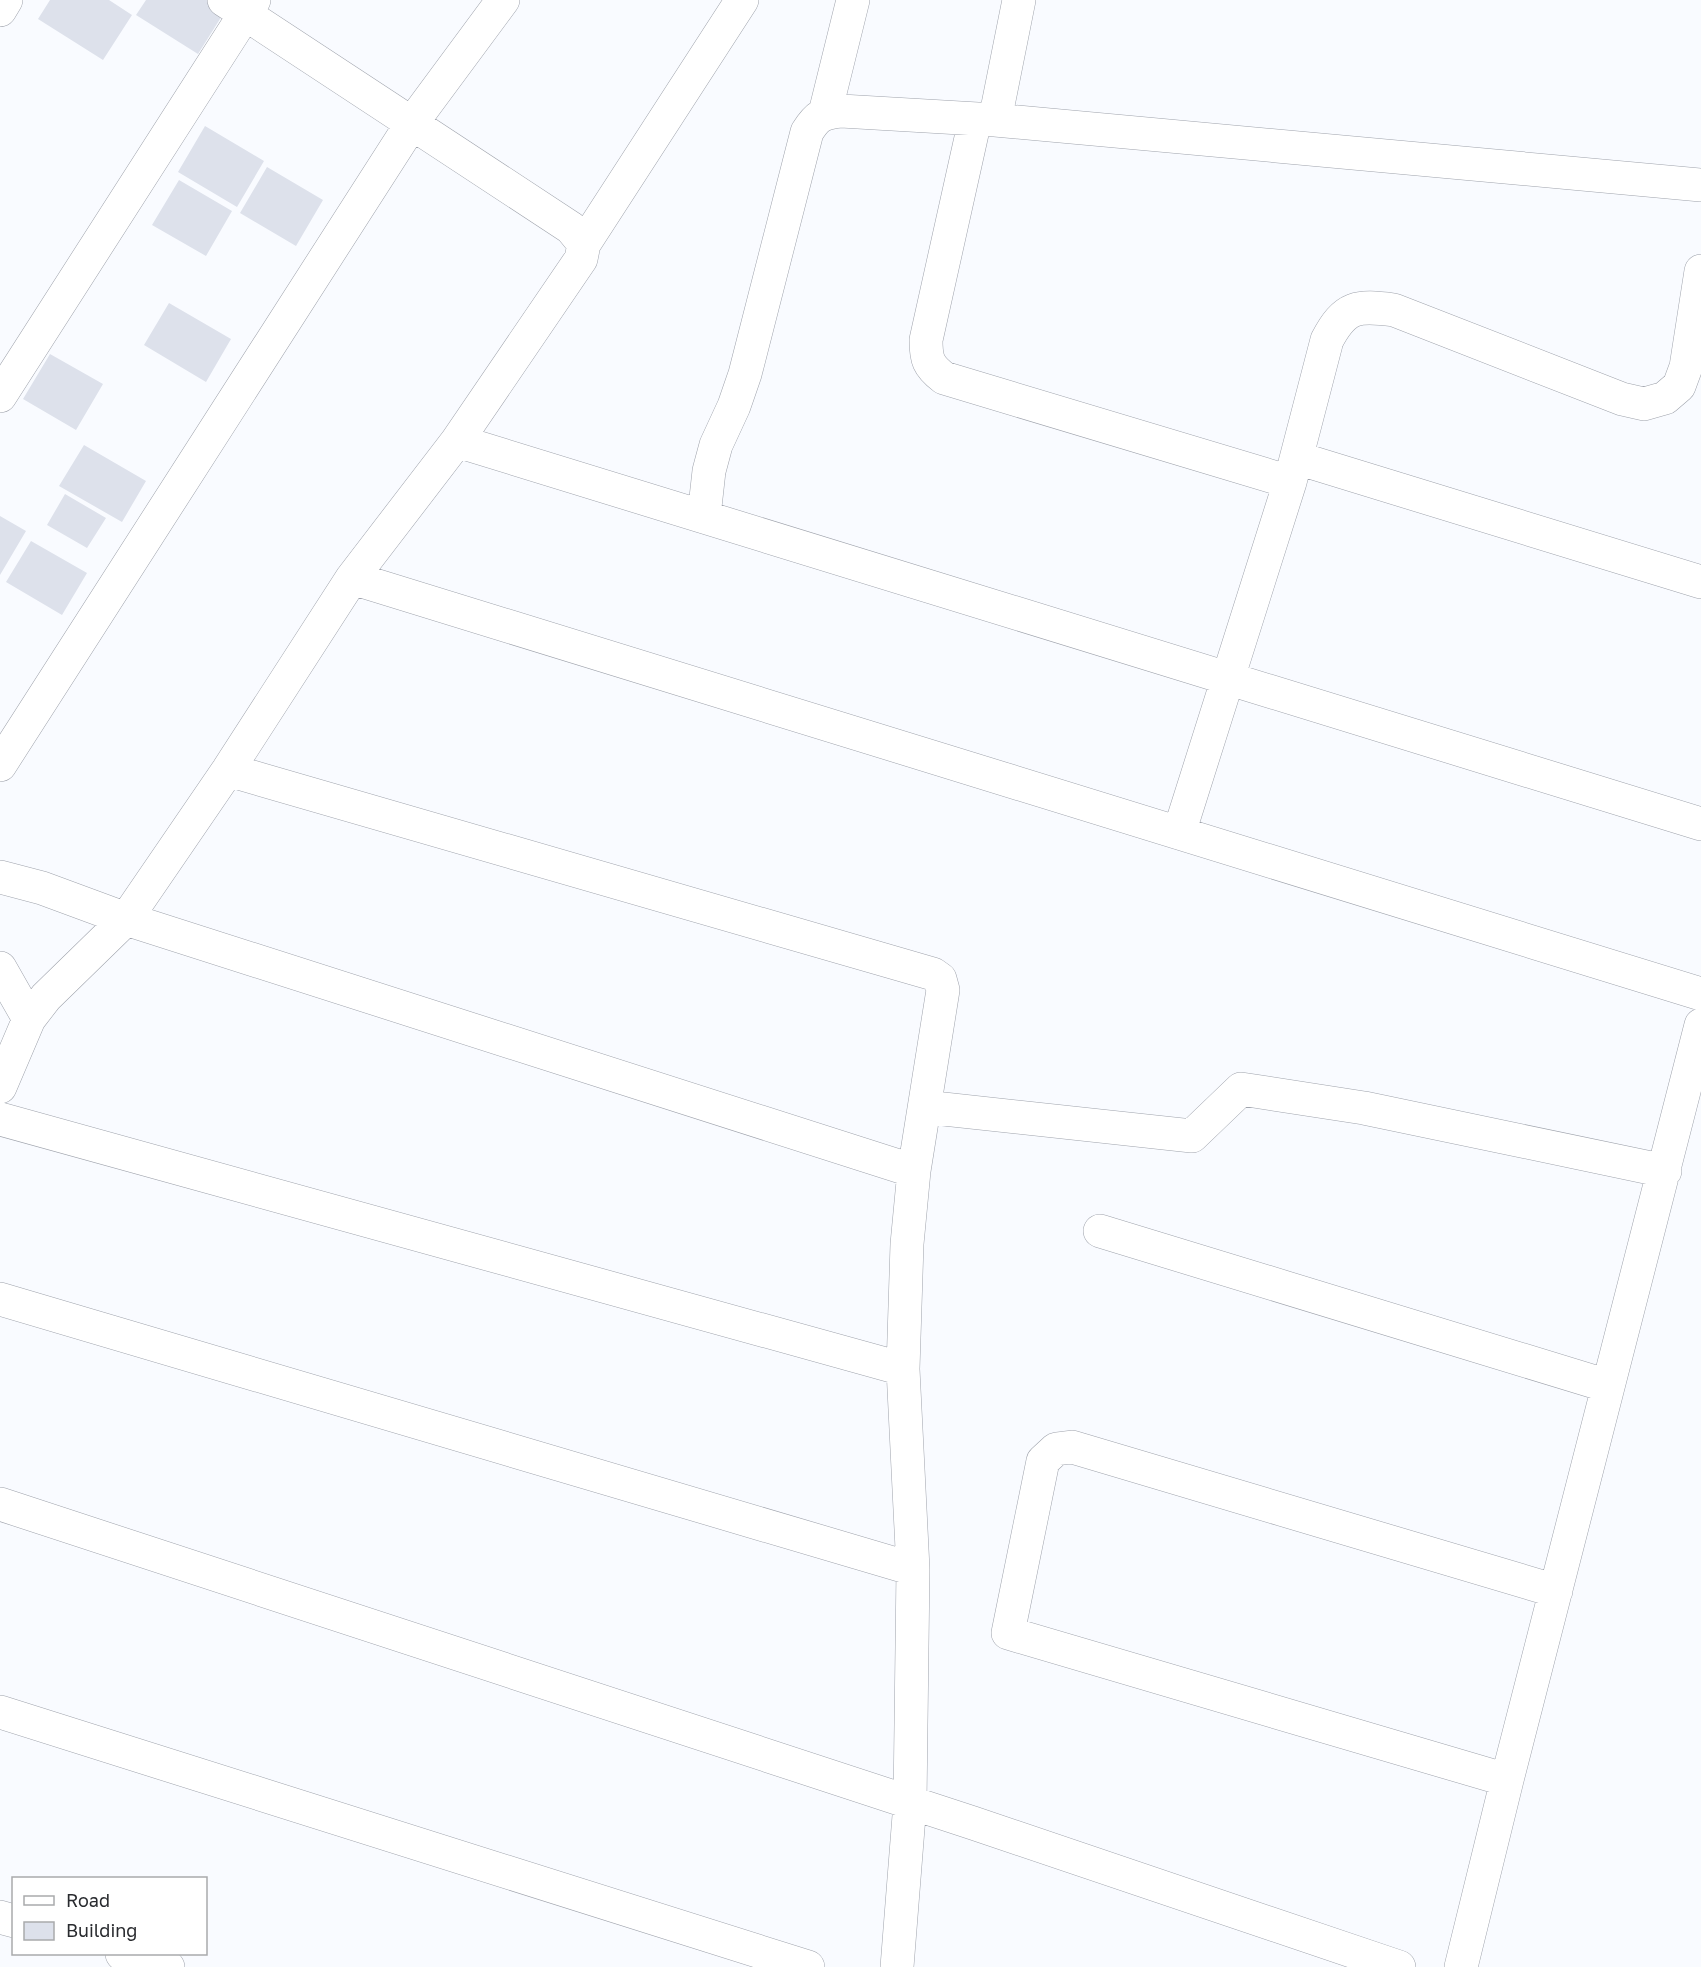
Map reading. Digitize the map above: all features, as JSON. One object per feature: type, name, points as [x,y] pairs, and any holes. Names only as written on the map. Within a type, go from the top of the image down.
[{"type":"street","points":[[0,10],[6,0]]},
{"type":"street","points":[[0,765],[412,123],[503,0]]},
{"type":"street","points":[[0,1087],[29,1019],[46,997],[126,919],[228,770],[352,578],[457,441],[581,259],[584,244],[742,0]]},
{"type":"street","points":[[825,113],[853,0]]},
{"type":"street","points":[[1019,0],[926,340],[926,355],[932,369],[944,378],[1293,470],[1701,582]]},
{"type":"street","points":[[0,396],[241,4],[412,123],[571,228],[584,244]]},
{"type":"street","points":[[704,516],[716,445],[734,406],[745,374],[807,132],[814,121],[825,113],[841,111],[985,120],[1701,185]]},
{"type":"street","points":[[1179,833],[1293,470],[1327,340],[1337,321],[1354,309],[1373,307],[1394,310],[1622,399],[1644,404],[1690,389],[1686,367],[1701,271]]},
{"type":"street","points":[[457,441],[1227,680],[1701,824]]},
{"type":"street","points":[[352,578],[1701,994]]},
{"type":"street","points":[[228,770],[933,974],[940,979],[943,990],[914,1171],[907,1244],[903,1369],[913,1569],[910,1803],[897,1967]]},
{"type":"street","points":[[0,877],[42,888],[126,919],[914,1171]]},
{"type":"street","points":[[0,968],[29,1019]]},
{"type":"street","points":[[1461,1967],[1701,1025]]},
{"type":"street","points":[[925,1107],[1192,1136],[1241,1089],[1364,1108],[1665,1172]]},
{"type":"street","points":[[0,1119],[903,1369]]},
{"type":"street","points":[[1100,1231],[1608,1386]]},
{"type":"street","points":[[0,1299],[913,1569]]},
{"type":"street","points":[[1507,1780],[1008,1633],[1043,1461],[1056,1449],[1072,1447],[1556,1591]]},
{"type":"street","points":[[0,1504],[910,1803],[1399,1967]]},
{"type":"street","points":[[0,1712],[808,1967]]},
{"type":"street","points":[[129,1955],[168,1967]]},
{"type":"building","points":[[50,0],[109,0],[132,15],[103,60],[38,19]]},
{"type":"building","points":[[146,0],[207,0],[225,11],[198,54],[136,15]]},
{"type":"building","points":[[205,126],[264,161],[237,207],[178,172]]},
{"type":"building","points":[[267,167],[323,200],[296,246],[240,213]]},
{"type":"building","points":[[179,180],[232,211],[206,256],[152,225]]},
{"type":"building","points":[[169,303],[231,339],[206,382],[144,345]]},
{"type":"building","points":[[50,354],[103,384],[76,430],[23,399]]},
{"type":"building","points":[[84,445],[146,481],[122,522],[59,486]]},
{"type":"building","points":[[65,494],[106,518],[87,548],[47,525]]},
{"type":"building","points":[[0,516],[26,531],[0,575]]},
{"type":"building","points":[[31,541],[87,573],[62,615],[6,582]]}]
